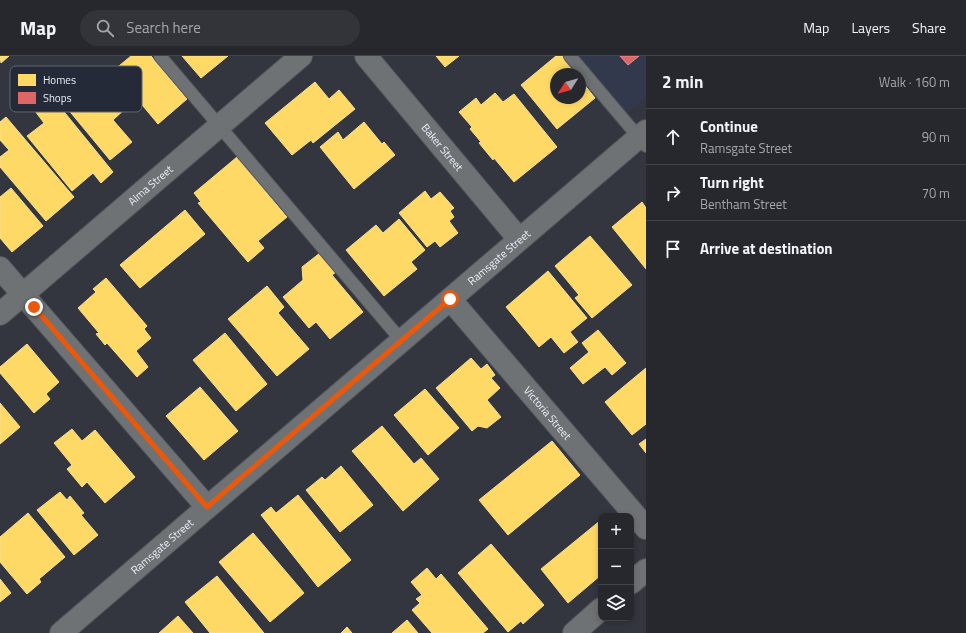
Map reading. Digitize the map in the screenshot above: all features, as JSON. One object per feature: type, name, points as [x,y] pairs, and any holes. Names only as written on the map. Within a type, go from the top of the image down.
[{"type":"street","name":"Alma Street","points":[[0,314],[301,56]]},
{"type":"street","name":"Baker Street","points":[[366,56],[519,239]]},
{"type":"street","name":"Ramsgate Street","points":[[61,633],[519,239],[644,138]]},
{"type":"street","points":[[0,268],[207,507]]},
{"type":"street","name":"Victoria Street","points":[[450,299],[646,528]]},
{"type":"street","points":[[634,580],[646,570]]},
{"type":"street","points":[[574,633],[598,612]]},
{"type":"lane","points":[[160,56],[401,340]]},
{"type":"lane","points":[[570,56],[644,138]]},
{"type":"shaded area","points":[[572,56],[646,56],[646,97],[623,116],[586,72],[586,68],[582,68]]},
{"type":"building: Homes","points":[[0,56],[9,56],[1,63]]},
{"type":"building: Homes","points":[[131,56],[151,56],[187,99],[158,124],[142,105],[142,66],[119,66]]},
{"type":"building: Homes","points":[[182,56],[228,56],[201,78]]},
{"type":"building: Homes","points":[[436,56],[459,56],[445,67]]},
{"type":"building: Homes","points":[[556,56],[562,56],[571,68],[550,68],[550,104],[586,104],[586,87],[595,98],[557,129],[521,85]]},
{"type":"building: Homes","points":[[315,82],[329,99],[339,90],[355,109],[313,143],[311,140],[292,155],[265,123]]},
{"type":"building: Homes","points":[[495,93],[503,102],[514,94],[557,147],[514,182],[479,143],[481,142],[470,129],[472,127],[459,112],[476,98],[481,105]]},
{"type":"building: Homes","points":[[36,112],[64,112],[113,172],[101,183],[93,173],[72,191],[27,136],[44,123]]},
{"type":"building: Homes","points":[[70,112],[122,112],[113,120],[132,142],[110,160]]},
{"type":"building: Homes","points":[[6,117],[74,197],[46,221],[0,167],[0,157],[9,150],[0,140],[0,122]]},
{"type":"building: Homes","points":[[364,122],[382,144],[384,142],[395,155],[354,189],[320,147],[338,132],[343,140]]},
{"type":"building: Homes","points":[[237,157],[287,217],[258,241],[264,248],[248,262],[198,203],[201,202],[194,193]]},
{"type":"building: Homes","points":[[11,188],[43,226],[12,252],[0,238],[0,197]]},
{"type":"building: Homes","points":[[425,191],[431,199],[440,192],[454,208],[450,211],[454,217],[449,221],[458,233],[440,247],[435,241],[427,247],[399,213]]},
{"type":"building: Homes","points":[[642,202],[646,208],[646,269],[612,227]]},
{"type":"building: Homes","points":[[185,210],[205,234],[140,288],[120,265]]},
{"type":"building: Homes","points":[[399,219],[425,250],[411,262],[417,269],[384,296],[346,250],[376,225],[383,233]]},
{"type":"building: Homes","points":[[590,236],[632,285],[592,318],[575,298],[579,295],[555,266]]},
{"type":"building: Homes","points":[[320,253],[336,272],[332,275],[363,312],[330,339],[316,322],[309,328],[283,297],[303,280],[302,267]]},
{"type":"building: Homes","points":[[548,271],[587,318],[570,332],[578,342],[564,353],[551,337],[539,347],[506,307]]},
{"type":"building: Homes","points":[[106,278],[147,326],[144,329],[151,338],[136,351],[148,367],[137,377],[107,343],[105,345],[96,334],[99,333],[78,308],[96,292],[93,289]]},
{"type":"building: Homes","points":[[267,286],[284,307],[278,313],[309,349],[277,376],[228,319]]},
{"type":"building: Homes","points":[[598,330],[626,363],[612,375],[605,367],[583,384],[570,368],[589,352],[582,343]]},
{"type":"building: Homes","points":[[225,333],[267,384],[236,411],[193,360]]},
{"type":"building: Homes","points":[[27,344],[59,382],[46,394],[50,399],[34,413],[0,373],[0,367]]},
{"type":"building: Homes","points":[[471,358],[481,369],[487,364],[495,375],[491,378],[500,388],[487,400],[501,417],[487,428],[478,426],[472,431],[436,388]]},
{"type":"building: Homes","points":[[646,368],[646,424],[632,435],[605,402]]},
{"type":"building: Homes","points":[[200,387],[238,431],[204,460],[166,416]]},
{"type":"building: Homes","points":[[425,389],[459,428],[428,455],[394,415]]},
{"type":"building: Homes","points":[[0,403],[20,427],[0,444]]},
{"type":"building: Homes","points":[[382,426],[414,464],[421,458],[439,479],[403,511],[352,451]]},
{"type":"building: Homes","points":[[72,429],[82,441],[95,430],[135,477],[105,503],[87,482],[82,487],[67,469],[72,465],[54,443]]},
{"type":"building: Homes","points":[[646,439],[646,453],[639,444]]},
{"type":"building: Homes","points":[[552,441],[580,475],[508,535],[479,500]]},
{"type":"building: Homes","points":[[341,466],[373,505],[340,532],[306,490],[322,477],[325,480]]},
{"type":"building: Homes","points":[[60,492],[67,500],[70,496],[84,513],[81,515],[98,535],[74,555],[37,510]]},
{"type":"building: Homes","points":[[298,495],[351,560],[318,587],[261,515],[271,507],[276,513]]},
{"type":"building: Homes","points":[[28,513],[65,557],[39,579],[41,582],[27,594],[0,562],[0,537]]},
{"type":"building: Homes","points":[[598,522],[598,578],[568,603],[541,569]]},
{"type":"building: Homes","points":[[253,533],[304,593],[270,622],[219,562]]},
{"type":"building: Homes","points":[[491,544],[544,605],[523,624],[521,621],[508,632],[458,573]]},
{"type":"building: Homes","points":[[427,568],[436,579],[441,574],[488,629],[483,633],[432,633],[412,610],[420,603],[416,599],[422,595],[411,582]]},
{"type":"building: Homes","points":[[217,576],[264,633],[210,633],[185,602]]},
{"type":"building: Homes","points":[[0,579],[11,593],[0,602]]},
{"type":"building: Homes","points":[[178,616],[193,633],[159,633]]},
{"type":"building: Homes","points":[[407,620],[418,633],[392,633]]},
{"type":"building: Homes","points":[[347,627],[352,633],[341,633]]},
{"type":"building: Shops","points":[[620,56],[639,56],[628,65]]},
{"type":"route","points":[[34,307],[207,507],[450,299]]}]
